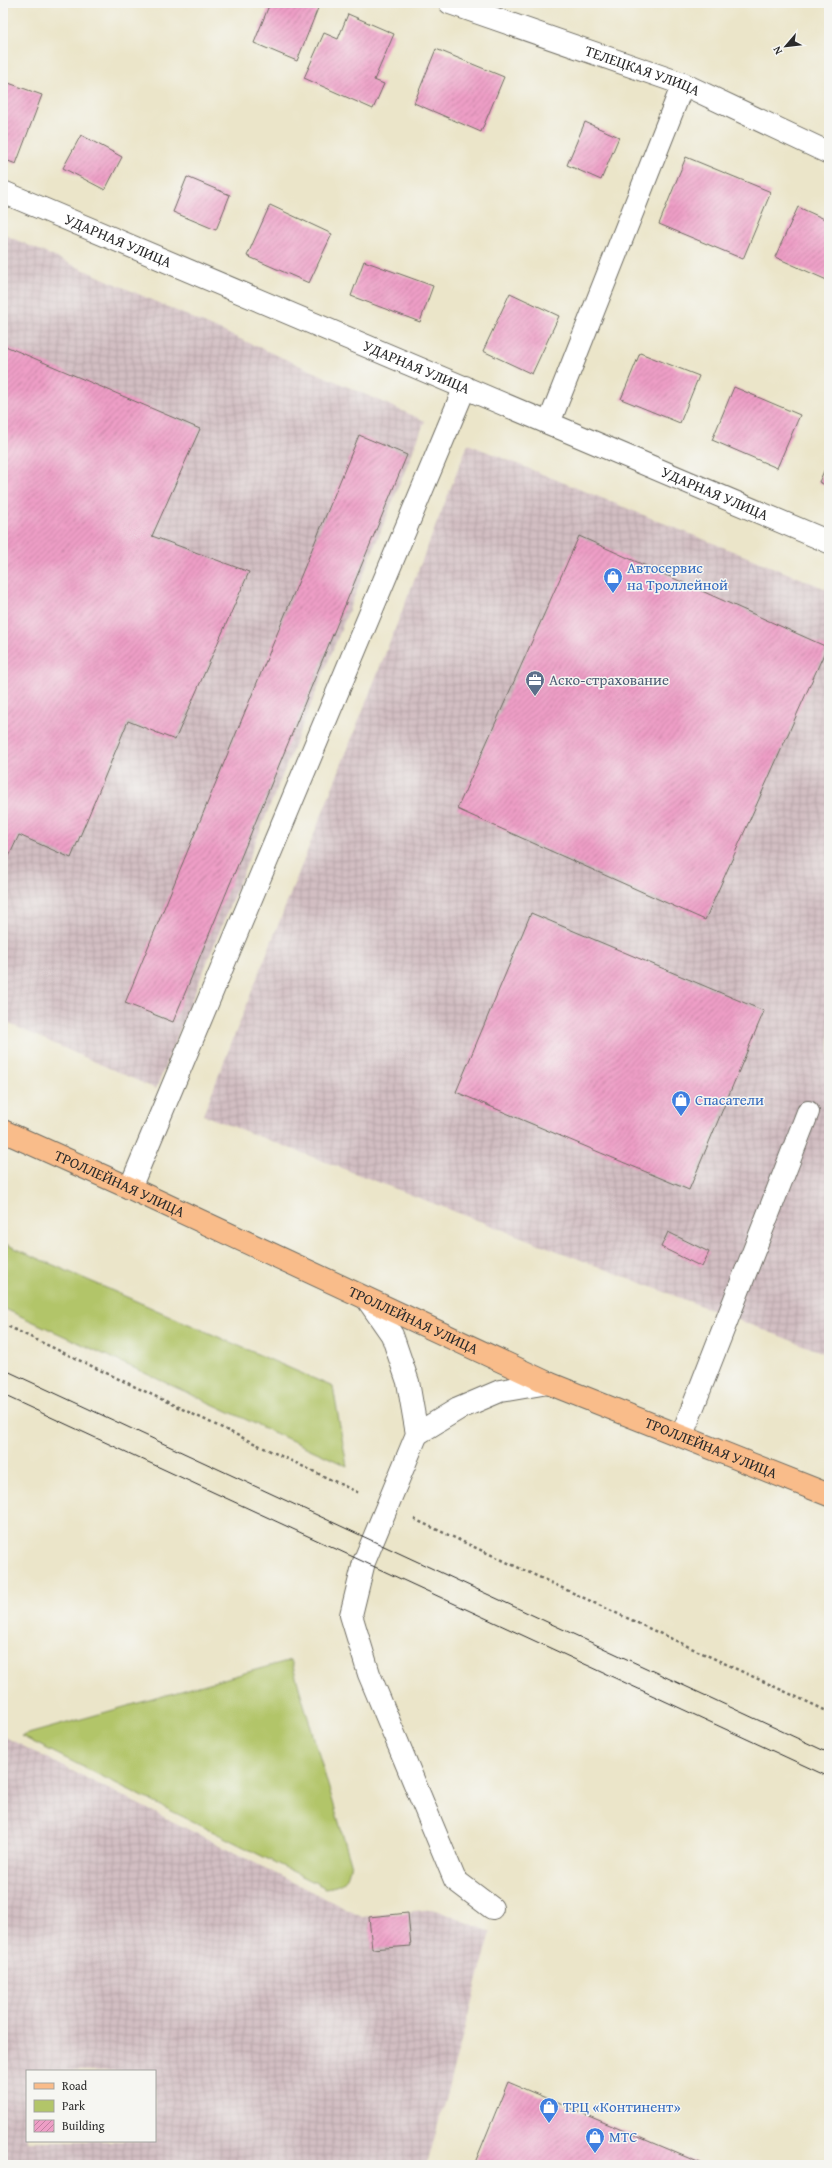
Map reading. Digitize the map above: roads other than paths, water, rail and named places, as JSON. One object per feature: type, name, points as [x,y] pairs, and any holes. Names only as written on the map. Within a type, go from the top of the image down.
[{"type":"main road","name":"ТРОЛЛЕЙНАЯ УЛИЦА","points":[[3,1131],[130,1188],[548,1383],[682,1435],[829,1495]]},
{"type":"street","name":"ТЕЛЕЦКАЯ УЛИЦА","points":[[450,3],[683,84],[829,153]]},
{"type":"street","points":[[549,423],[683,84]]},
{"type":"street","name":"УДАРНАЯ УЛИЦА","points":[[3,192],[829,542]]},
{"type":"street","points":[[130,1188],[465,387]]},
{"type":"street","points":[[682,1435],[808,1112]]},
{"type":"street","points":[[367,1299],[392,1335],[408,1382],[417,1434],[364,1562],[351,1615],[368,1674],[455,1880],[492,1908]]},
{"type":"street","points":[[417,1434],[458,1409],[500,1391],[548,1383]]},
{"type":"tram line","points":[[3,1369],[829,1753]]},
{"type":"tram line","points":[[3,1395],[829,1777]]},
{"type":"place","name":"Автосервис на Троллейной","points":[[613,594]]},
{"type":"place","name":"Аско-страхование","points":[[535,697]]},
{"type":"place","name":"Спасатели","points":[[681,1117]]},
{"type":"place","name":"ТРЦ «Континент»","points":[[549,2124]]},
{"type":"place","name":"МТС","points":[[595,2154]]}]
